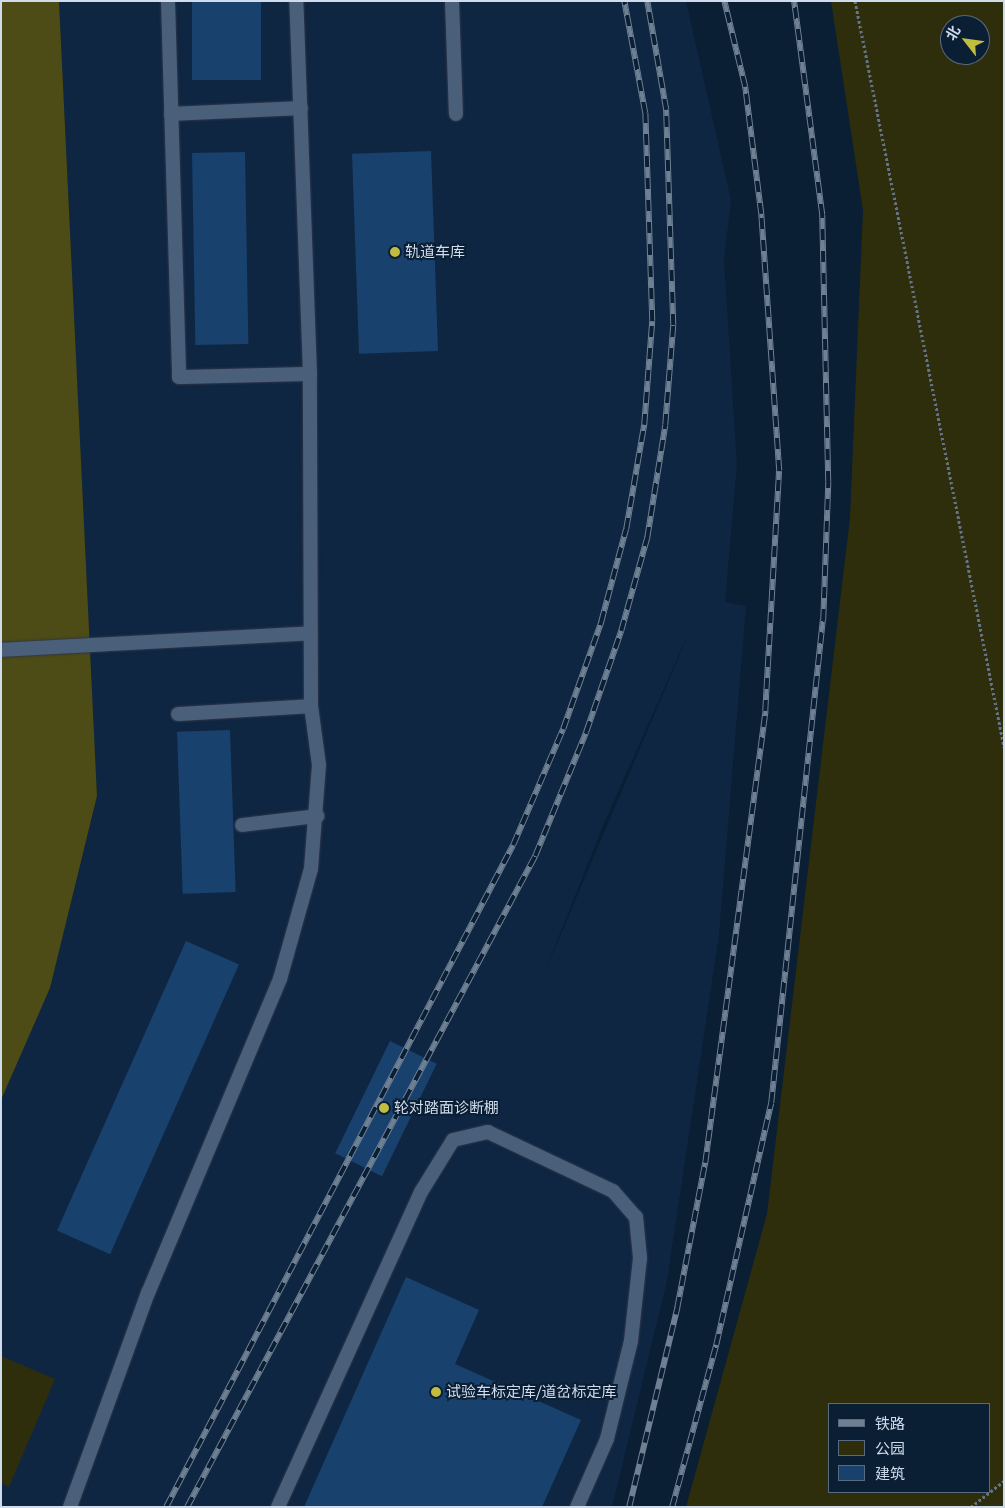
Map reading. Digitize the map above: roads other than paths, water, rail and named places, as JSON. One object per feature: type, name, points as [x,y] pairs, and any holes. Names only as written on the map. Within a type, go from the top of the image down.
[{"type":"lane","points":[[168,1],[179,377],[310,374]]},
{"type":"lane","points":[[70,1507],[148,1293],[280,979],[311,869],[317,816],[319,766],[311,706],[310,374],[296,1]]},
{"type":"lane","points":[[452,1],[456,114]]},
{"type":"lane","points":[[171,114],[300,108]]},
{"type":"lane","points":[[1,650],[310,632]]},
{"type":"lane","points":[[178,714],[311,706]]},
{"type":"lane","points":[[242,825],[317,816]]},
{"type":"lane","points":[[278,1507],[421,1192],[453,1140],[488,1132],[612,1192],[636,1217],[640,1258],[631,1340],[607,1440],[577,1507]]},
{"type":"railway","points":[[166,1507],[513,845],[563,729],[601,622],[626,529],[644,425],[652,321],[645,113],[624,1]]},
{"type":"railway","points":[[187,1507],[535,856],[586,732],[621,631],[647,538],[665,425],[673,325],[666,110],[647,1]]},
{"type":"railway","points":[[629,1507],[677,1308],[705,1163],[765,711],[779,471],[761,214],[745,87],[724,1]]},
{"type":"railway","points":[[672,1507],[716,1345],[771,1103],[823,620],[828,482],[822,215],[794,1]]},
{"type":"place","name":"轨道车库","points":[[395,252]]},
{"type":"place","name":"轮对踏面诊断棚","points":[[384,1108]]},
{"type":"place","name":"试验车标定库/道岔标定库","points":[[436,1392]]}]
